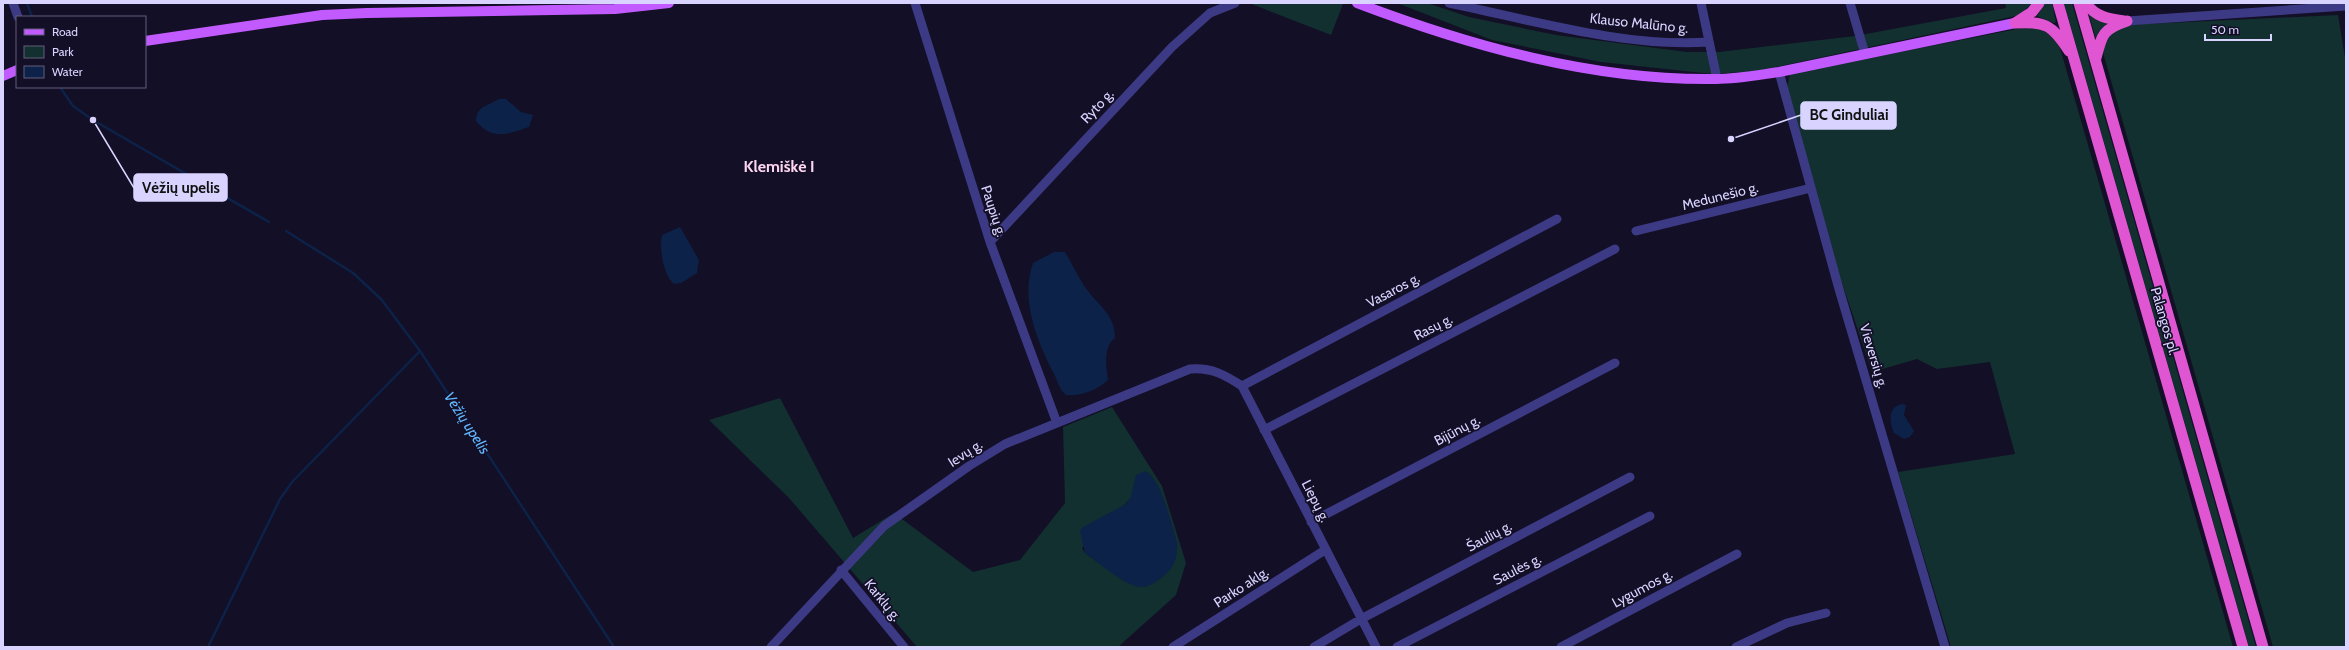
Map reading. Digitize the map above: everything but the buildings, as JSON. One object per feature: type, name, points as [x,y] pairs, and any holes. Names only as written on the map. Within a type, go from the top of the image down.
[{"type":"highway","points":[[2015,23],[2032,12],[2039,3]]},
{"type":"highway","name":"Palangos pl.","points":[[2058,3],[2243,647]]},
{"type":"highway","name":"Palangos pl.","points":[[2079,3],[2263,647]]},
{"type":"highway","points":[[2086,3],[2092,10],[2103,17],[2127,21]]},
{"type":"highway","points":[[2095,60],[2100,42],[2106,30],[2127,21]]},
{"type":"highway","points":[[2015,23],[2035,22],[2053,29],[2075,61]]},
{"type":"main road","points":[[146,41],[322,15],[615,9],[669,3]]},
{"type":"main road","points":[[1357,3],[1402,20],[1512,53],[1566,64],[1662,77],[1717,79],[1779,72],[2015,23]]},
{"type":"main road","points":[[3,76],[16,70]]},
{"type":"street","points":[[13,3],[18,16]]},
{"type":"street","name":"Paupių g.","points":[[915,3],[990,242],[1057,423]]},
{"type":"street","name":"Ryto g.","points":[[990,242],[1172,47],[1210,13],[1235,3]]},
{"type":"street","name":"Klauso Malūno g.","points":[[1449,3],[1600,34],[1687,44],[1709,42]]},
{"type":"street","points":[[1701,3],[1717,79]]},
{"type":"street","points":[[1850,3],[1865,54]]},
{"type":"street","points":[[2127,21],[2340,5]]},
{"type":"street","name":"Vieversių g.","points":[[1779,72],[1811,188],[1944,647]]},
{"type":"street","name":"Medunešio g.","points":[[1636,231],[1811,188]]},
{"type":"street","name":"Vasaros g.","points":[[1242,386],[1557,219]]},
{"type":"street","name":"Rasų g.","points":[[1264,430],[1615,249]]},
{"type":"street","name":"Bijūnų g.","points":[[1311,522],[1615,363]]},
{"type":"street","name":"Ievų g.","points":[[770,647],[884,526],[969,466],[1005,444],[1190,369],[1211,369],[1242,386]]},
{"type":"street","name":"Liepų g.","points":[[1242,386],[1376,647]]},
{"type":"street","name":"Šaulių g.","points":[[1314,647],[1361,619],[1630,477]]},
{"type":"street","name":"Saulės g.","points":[[1397,647],[1650,516]]},
{"type":"street","name":"Parko aklg.","points":[[1173,647],[1325,550]]},
{"type":"street","name":"Lygumos g.","points":[[1561,647],[1737,554]]},
{"type":"street","name":"Karklų g.","points":[[841,570],[904,647]]},
{"type":"street","points":[[1736,647],[1787,623],[1826,614]]},
{"type":"green space","points":[[1249,3],[1342,3],[1343,4],[1331,35]]},
{"type":"green space","points":[[1397,3],[1427,3],[1469,17],[1556,35],[1687,52],[1719,52],[1855,36],[2006,8],[2005,3],[2032,3],[2020,15],[1757,71],[1712,74],[1601,62],[1492,40]]},
{"type":"green space","points":[[2045,3],[2052,3],[2056,22],[2054,23],[2037,16]]},
{"type":"green space","points":[[2064,3],[2072,3],[2256,647],[2249,647]]},
{"type":"green space","points":[[2090,14],[2108,23],[2096,39],[2089,15]]},
{"type":"green space","points":[[2338,15],[2346,64],[2346,647],[2273,647],[2102,49],[2105,40],[2110,34],[2124,25]]},
{"type":"green space","points":[[2027,27],[2038,28],[2046,32],[2054,39],[2060,48],[2233,647],[1951,647],[1898,472],[2015,454],[1990,362],[1937,369],[1917,359],[1872,372],[1839,274],[1787,87],[1790,74]]},
{"type":"green space","points":[[780,398],[853,538],[894,513],[973,572],[1020,560],[1065,503],[1063,427],[1112,407],[1162,486],[1186,563],[1176,595],[1118,647],[917,647],[789,498],[709,420]],"holes":[[[1130,499],[1126,582],[1085,553],[1082,548]]]},
{"type":"water","points":[[499,99],[506,99],[521,112],[533,115],[529,127],[514,132],[494,134],[482,127],[476,121],[478,112],[483,107]]},
{"type":"water","points":[[680,227],[699,260],[697,273],[681,283],[674,284],[670,280],[665,268],[661,240],[662,235]]},
{"type":"water","points":[[1054,252],[1065,252],[1085,286],[1110,317],[1114,330],[1115,338],[1111,342],[1106,358],[1108,380],[1093,390],[1077,395],[1066,395],[1060,388],[1036,334],[1029,306],[1029,277],[1033,263]]},
{"type":"water","points":[[1902,404],[1906,405],[1904,415],[1914,431],[1910,437],[1904,439],[1894,433],[1891,424],[1892,411],[1894,408]]},
{"type":"water","points":[[1145,471],[1151,476],[1161,492],[1169,514],[1177,547],[1175,560],[1168,572],[1155,582],[1143,587],[1129,584],[1085,553],[1080,531],[1083,527],[1126,504],[1130,499],[1136,475]]},
{"type":"waterway","name":"Vėžių upelis","points":[[27,3],[32,16]]},
{"type":"waterway","name":"Vėžių upelis","points":[[61,88],[73,106],[93,120],[269,222]]},
{"type":"waterway","name":"Vėžių upelis","points":[[286,231],[353,273],[381,299],[420,351],[614,647]]},
{"type":"waterway","points":[[208,647],[280,499],[292,482],[420,351]]},
{"type":"place","name":"Vėžių upelis","points":[[93,120]]},
{"type":"place","name":"BC Ginduliai","points":[[1731,139]]},
{"type":"district","name":"Klemiškė I","points":[[779,166]]}]
